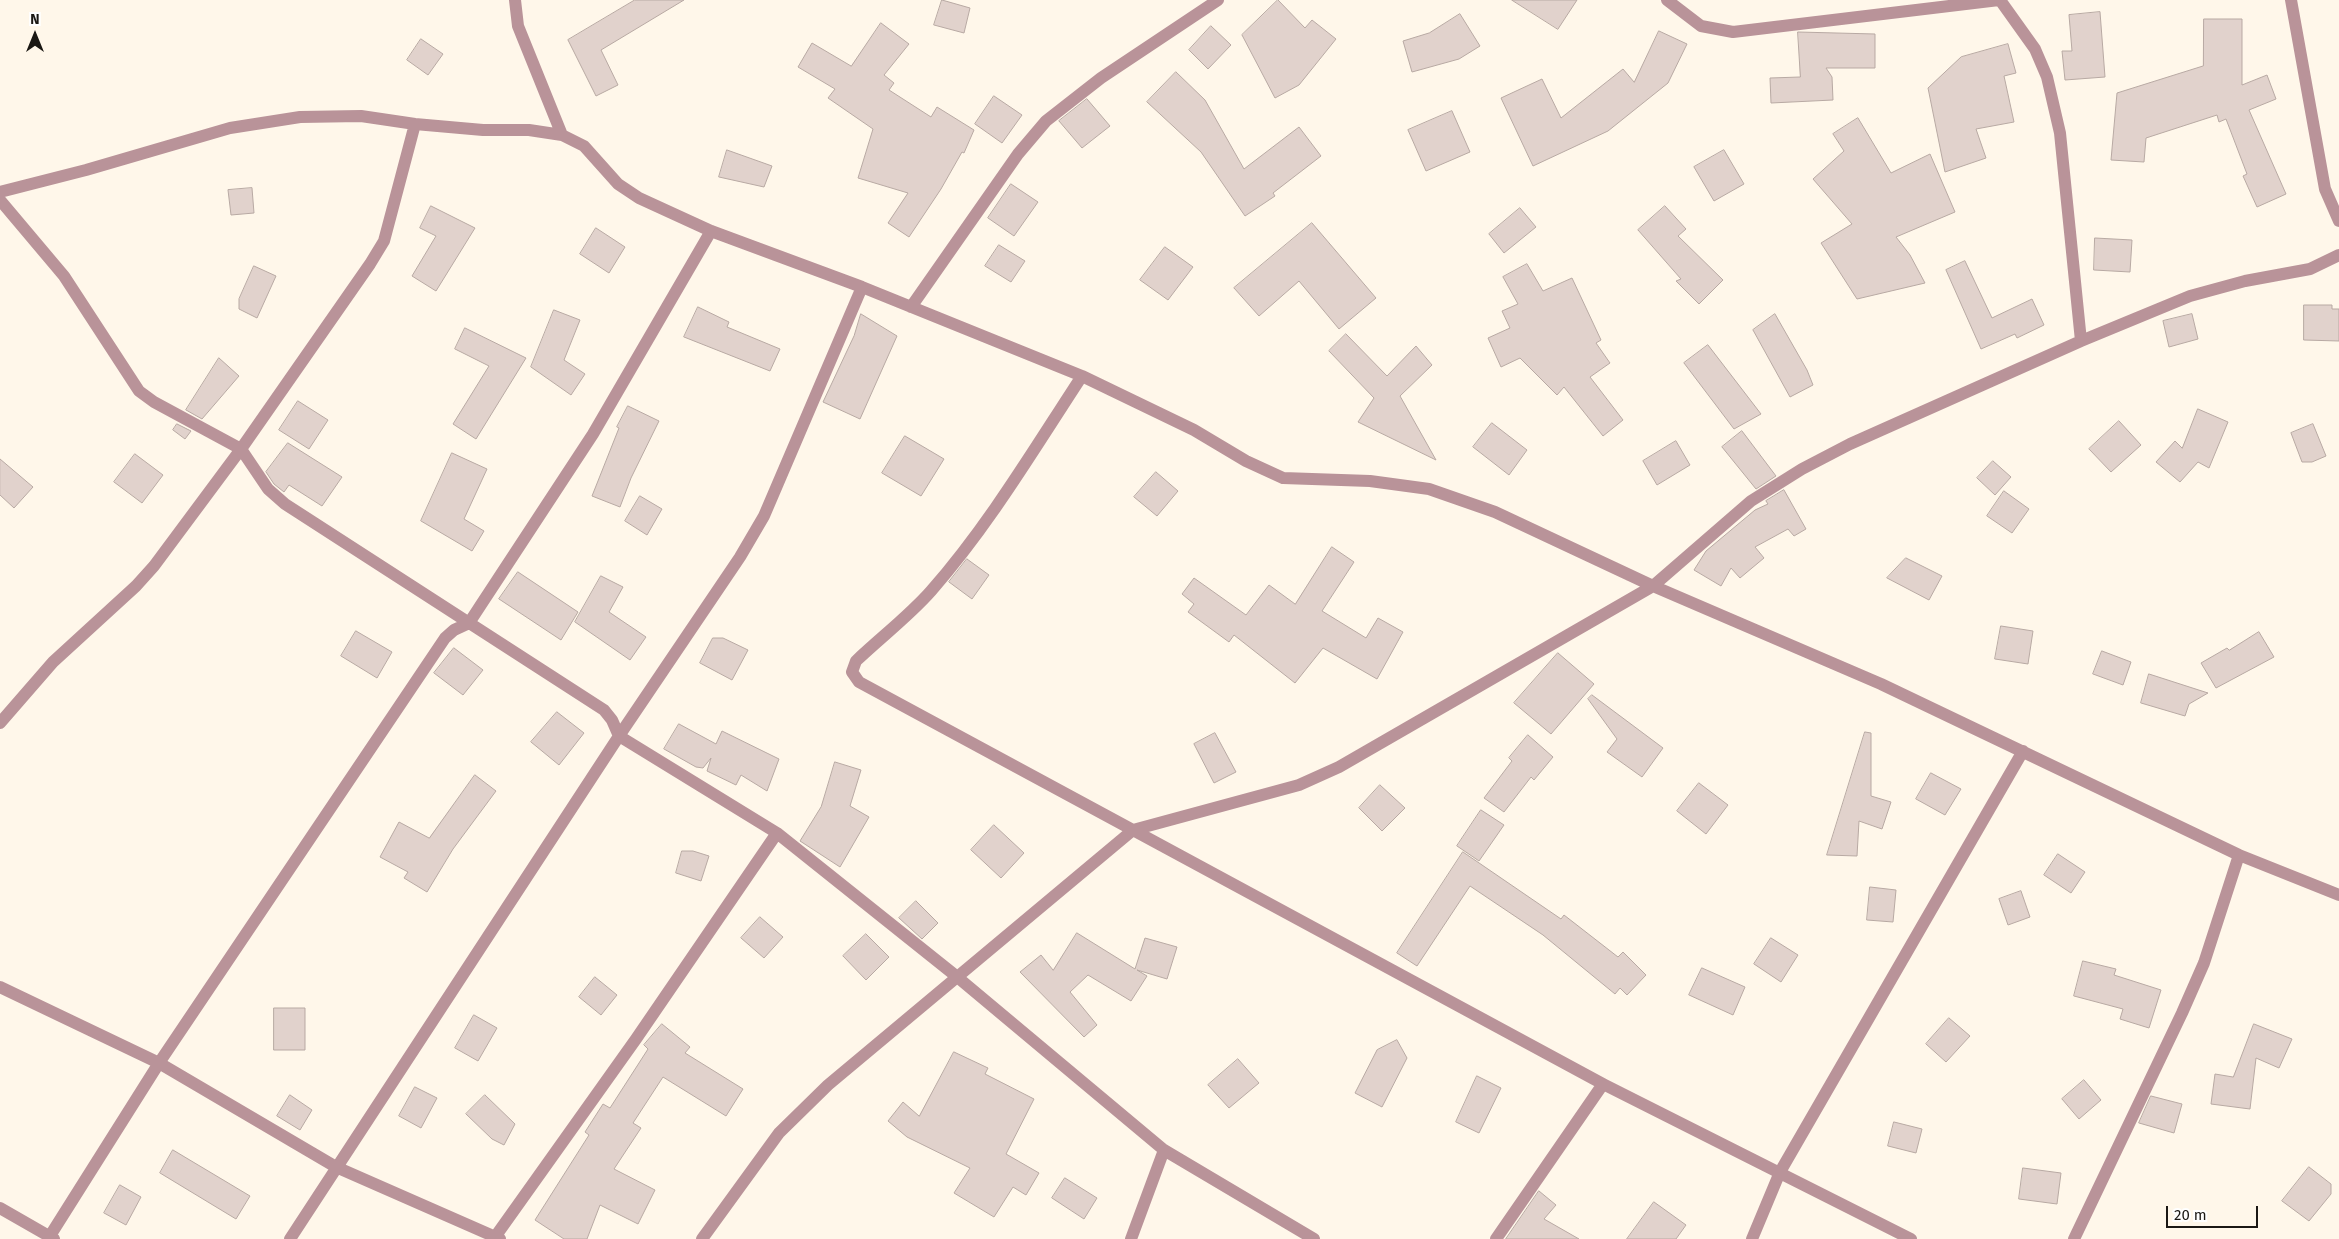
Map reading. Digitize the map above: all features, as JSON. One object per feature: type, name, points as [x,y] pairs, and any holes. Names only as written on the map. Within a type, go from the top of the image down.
[{"type":"street","points":[[515,0],[518,26],[562,135]]},
{"type":"street","points":[[911,307],[1018,154],[1046,121],[1101,78],[1218,0]]},
{"type":"street","points":[[1667,0],[1701,26],[1733,32],[2000,0],[2035,49],[2047,78],[2060,133],[2081,340]]},
{"type":"street","points":[[2291,0],[2325,189],[2339,221]]},
{"type":"street","points":[[0,192],[86,170],[230,128],[300,117],[361,116],[415,124],[483,130],[530,130],[562,135],[584,146],[618,184],[639,198],[711,231],[862,287],[1082,376],[1194,430],[1246,460],[1283,478],[1370,481],[1429,489],[1495,512],[1653,586],[1881,684],[2239,855],[2339,895]]},
{"type":"street","points":[[0,723],[53,662],[136,586],[154,566],[241,449],[384,241],[415,124]]},
{"type":"street","points":[[0,200],[64,276],[139,390],[154,402],[241,449],[268,489],[285,504],[604,710],[612,720],[619,736],[777,833],[956,976],[1164,1150],[1314,1239]]},
{"type":"street","points":[[0,1208],[51,1238],[159,1063],[446,638],[454,630],[469,623],[593,434],[711,231]]},
{"type":"street","points":[[702,1239],[779,1133],[828,1085],[956,976],[1133,830],[1299,785],[1339,768],[1653,586],[1751,501],[1802,469],[1850,444],[2081,340],[2190,296],[2245,281],[2310,269],[2339,255]]},
{"type":"street","points":[[290,1239],[619,736],[740,556],[764,516],[862,287]]},
{"type":"street","points":[[1082,376],[992,513],[961,555],[930,593],[856,661],[852,672],[859,682],[1603,1084],[1911,1239]]},
{"type":"street","points":[[1752,1239],[1780,1172],[2023,751]]},
{"type":"street","points":[[0,987],[159,1063],[336,1167],[498,1238],[777,833]]},
{"type":"street","points":[[2074,1239],[2200,971],[2239,855]]},
{"type":"street","points":[[1496,1239],[1603,1084]]},
{"type":"street","points":[[1131,1239],[1164,1150]]},
{"type":"building","points":[[635,0],[684,0],[601,50],[618,85],[596,96],[568,40]]},
{"type":"building","points":[[942,0],[970,8],[964,33],[934,25]]},
{"type":"building","points":[[1278,0],[1305,28],[1312,20],[1336,39],[1299,85],[1275,98],[1242,35]]},
{"type":"building","points":[[1512,0],[1577,0],[1558,29]]},
{"type":"building","points":[[2100,12],[2105,77],[2065,80],[2062,51],[2072,51],[2069,15]]},
{"type":"building","points":[[1460,14],[1480,46],[1459,59],[1412,72],[1403,41],[1429,33]]},
{"type":"building","points":[[2204,19],[2242,19],[2242,85],[2267,75],[2276,99],[2249,110],[2286,194],[2257,207],[2243,176],[2247,174],[2226,119],[2219,122],[2217,115],[2146,138],[2144,162],[2111,160],[2117,93],[2203,66]]},
{"type":"building","points":[[881,23],[909,44],[884,75],[894,83],[889,90],[931,117],[937,107],[974,130],[964,153],[962,152],[941,189],[909,237],[888,223],[908,193],[858,178],[873,129],[828,98],[835,89],[798,67],[812,43],[851,66]]},
{"type":"building","points":[[1211,26],[1231,45],[1208,69],[1189,50]]},
{"type":"building","points":[[1659,31],[1687,44],[1668,83],[1608,131],[1533,166],[1501,98],[1542,79],[1561,118],[1623,69],[1634,82]]},
{"type":"building","points":[[1798,32],[1875,34],[1875,68],[1826,68],[1832,77],[1833,100],[1771,103],[1770,78],[1800,77]]},
{"type":"building","points":[[421,39],[443,54],[428,75],[407,60]]},
{"type":"building","points":[[2008,44],[2016,73],[2004,76],[2014,122],[1976,129],[1986,158],[1945,172],[1928,88],[1961,57]]},
{"type":"building","points":[[1176,72],[1205,100],[1244,169],[1299,127],[1321,156],[1273,193],[1275,196],[1245,216],[1201,152],[1147,102]]},
{"type":"building","points":[[994,96],[1022,115],[1002,143],[975,124]]},
{"type":"building","points":[[1087,99],[1110,126],[1082,148],[1059,121]]},
{"type":"building","points":[[1452,111],[1470,152],[1426,171],[1408,130]]},
{"type":"building","points":[[1858,118],[1891,173],[1930,154],[1955,212],[1896,237],[1910,255],[1925,283],[1857,299],[1821,243],[1852,224],[1813,179],[1844,151],[1833,134]]},
{"type":"building","points":[[727,150],[772,166],[764,187],[719,177]]},
{"type":"building","points":[[1724,150],[1744,184],[1714,201],[1694,167]]},
{"type":"building","points":[[1011,184],[1038,202],[1014,236],[988,218]]},
{"type":"building","points":[[252,188],[254,213],[231,215],[228,190]]},
{"type":"building","points":[[431,206],[475,228],[436,291],[412,276],[436,236],[420,228]]},
{"type":"building","points":[[1665,206],[1686,229],[1678,236],[1723,280],[1699,304],[1676,281],[1681,279],[1638,230]]},
{"type":"building","points":[[1520,208],[1536,227],[1504,253],[1489,234]]},
{"type":"building","points":[[1312,223],[1376,298],[1339,329],[1299,281],[1259,316],[1234,288]]},
{"type":"building","points":[[596,228],[625,247],[609,273],[580,254]]},
{"type":"building","points":[[2095,238],[2132,240],[2130,272],[2094,270]]},
{"type":"building","points":[[999,245],[1025,261],[1011,282],[985,266]]},
{"type":"building","points":[[1165,247],[1193,267],[1168,300],[1140,280]]},
{"type":"building","points":[[1965,261],[1992,318],[2032,299],[2044,325],[2017,338],[2015,334],[1981,349],[1946,270]]},
{"type":"building","points":[[1527,264],[1543,291],[1572,278],[1601,340],[1596,343],[1610,363],[1590,377],[1623,420],[1603,436],[1564,387],[1557,395],[1520,358],[1501,367],[1488,338],[1510,328],[1502,311],[1518,304],[1503,277]]},
{"type":"building","points":[[254,266],[276,276],[257,318],[239,309],[239,299]]},
{"type":"building","points":[[2304,305],[2332,305],[2332,309],[2339,309],[2339,341],[2304,340]]},
{"type":"building","points":[[698,307],[729,322],[727,327],[780,349],[770,371],[684,337]]},
{"type":"building","points":[[554,310],[580,320],[564,360],[585,374],[571,395],[531,367]]},
{"type":"building","points":[[861,314],[897,336],[860,419],[823,402],[854,336]]},
{"type":"building","points":[[1775,314],[1807,370],[1813,385],[1790,397],[1753,330]]},
{"type":"building","points":[[2192,314],[2198,339],[2169,347],[2163,321]]},
{"type":"building","points":[[465,328],[526,358],[476,439],[453,424],[489,366],[455,349]]},
{"type":"building","points":[[1346,334],[1387,376],[1416,346],[1432,365],[1400,396],[1436,460],[1358,422],[1374,398],[1329,351]]},
{"type":"building","points":[[1708,345],[1761,414],[1734,429],[1684,363]]},
{"type":"building","points":[[219,358],[239,376],[202,419],[186,410]]},
{"type":"building","points":[[298,401],[328,420],[309,449],[279,430]]},
{"type":"building","points":[[628,406],[659,421],[631,478],[620,507],[592,496],[619,428],[617,427]]},
{"type":"building","points":[[2198,409],[2228,422],[2209,468],[2198,462],[2180,482],[2156,462],[2175,441],[2182,448]]},
{"type":"building","points":[[2119,421],[2141,445],[2111,472],[2089,449]]},
{"type":"building","points":[[1492,423],[1527,450],[1509,475],[1473,447]]},
{"type":"building","points":[[177,424],[191,431],[185,439],[173,430]]},
{"type":"building","points":[[2313,424],[2326,456],[2312,462],[2302,462],[2291,433]]},
{"type":"building","points":[[1742,431],[1776,476],[1756,489],[1722,447]]},
{"type":"building","points":[[905,436],[944,459],[921,496],[882,473]]},
{"type":"building","points":[[1676,441],[1690,465],[1657,485],[1643,461]]},
{"type":"building","points":[[288,443],[342,477],[322,506],[289,485],[284,492],[274,484],[266,472]]},
{"type":"building","points":[[452,453],[487,469],[464,519],[484,531],[472,551],[421,521]]},
{"type":"building","points":[[135,454],[163,475],[142,503],[114,482]]},
{"type":"building","points":[[0,459],[33,487],[14,508],[0,495]]},
{"type":"building","points":[[1993,461],[2011,477],[1995,495],[1977,478]]},
{"type":"building","points":[[1156,472],[1178,491],[1157,516],[1134,497]]},
{"type":"building","points":[[1784,490],[1806,529],[1794,536],[1788,529],[1755,547],[1764,558],[1740,578],[1731,568],[1721,586],[1694,570],[1706,551],[1755,510],[1768,504],[1766,501]]},
{"type":"building","points":[[2004,491],[2029,509],[2012,533],[1987,516]]},
{"type":"building","points":[[640,496],[662,509],[647,535],[625,521]]},
{"type":"building","points":[[1332,547],[1354,562],[1322,611],[1366,638],[1378,618],[1403,632],[1377,679],[1323,648],[1295,683],[1234,635],[1229,642],[1188,612],[1194,604],[1182,594],[1194,578],[1246,615],[1269,585],[1295,604]]},
{"type":"building","points":[[1906,558],[1942,576],[1929,600],[1887,578]]},
{"type":"building","points":[[967,559],[989,575],[972,599],[949,582]]},
{"type":"building","points":[[518,572],[578,612],[561,640],[499,599]]},
{"type":"building","points":[[601,576],[623,587],[609,612],[646,637],[630,660],[575,622]]},
{"type":"building","points":[[2001,626],[2033,631],[2028,664],[1995,659]]},
{"type":"building","points":[[356,631],[392,652],[377,678],[341,656]]},
{"type":"building","points":[[2259,632],[2274,657],[2216,688],[2201,663],[2227,648],[2229,650]]},
{"type":"building","points":[[713,638],[723,638],[748,650],[732,680],[700,663]]},
{"type":"building","points":[[454,648],[483,670],[463,695],[434,673]]},
{"type":"building","points":[[2102,651],[2131,662],[2123,685],[2093,674]]},
{"type":"building","points":[[1558,653],[1594,684],[1551,734],[1514,703]]},
{"type":"building","points":[[2149,674],[2208,693],[2189,704],[2185,716],[2141,703]]},
{"type":"building","points":[[1592,695],[1663,748],[1642,777],[1607,752],[1617,739],[1588,699]]},
{"type":"building","points":[[557,712],[584,733],[559,765],[531,742]]},
{"type":"building","points":[[679,724],[716,744],[722,731],[779,759],[767,791],[741,775],[736,785],[707,771],[711,758],[703,768],[696,767],[664,749]]},
{"type":"building","points":[[1865,732],[1871,733],[1871,796],[1891,802],[1882,829],[1859,821],[1857,856],[1827,855]]},
{"type":"building","points":[[1215,733],[1236,772],[1214,783],[1194,744]]},
{"type":"building","points":[[1528,735],[1553,757],[1534,780],[1531,777],[1504,812],[1484,798],[1512,761],[1509,758]]},
{"type":"building","points":[[835,762],[861,770],[850,806],[869,817],[840,867],[800,841],[821,807]]},
{"type":"building","points":[[1931,773],[1961,789],[1945,815],[1916,799]]},
{"type":"building","points":[[475,775],[496,791],[453,849],[427,892],[404,878],[408,872],[380,857],[399,822],[429,838]]},
{"type":"building","points":[[1699,783],[1728,805],[1706,834],[1677,811]]},
{"type":"building","points":[[1380,785],[1405,808],[1382,831],[1359,808]]},
{"type":"building","points":[[1481,810],[1504,825],[1479,861],[1457,846]]},
{"type":"building","points":[[994,825],[1024,853],[1001,878],[971,850]]},
{"type":"building","points":[[682,851],[693,851],[709,856],[701,881],[676,873]]},
{"type":"building","points":[[1463,852],[1561,919],[1564,915],[1618,957],[1623,952],[1646,975],[1627,995],[1620,988],[1615,994],[1543,935],[1470,886],[1417,966],[1397,953]]},
{"type":"building","points":[[2058,854],[2085,872],[2071,893],[2044,875]]},
{"type":"building","points":[[1870,887],[1896,890],[1893,922],[1867,920]]},
{"type":"building","points":[[2021,891],[2030,917],[2008,925],[1999,899]]},
{"type":"building","points":[[916,901],[938,923],[922,939],[899,918]]},
{"type":"building","points":[[760,917],[783,937],[764,958],[741,938]]},
{"type":"building","points":[[1077,933],[1135,969],[1145,938],[1177,947],[1167,979],[1137,970],[1147,976],[1131,1001],[1088,975],[1070,992],[1097,1025],[1084,1037],[1020,972],[1041,955],[1053,970]]},
{"type":"building","points":[[866,934],[889,957],[866,980],[843,956]]},
{"type":"building","points":[[1771,938],[1798,955],[1781,982],[1754,964]]},
{"type":"building","points":[[2083,961],[2116,969],[2114,975],[2161,990],[2149,1028],[2120,1019],[2123,1009],[2074,996]]},
{"type":"building","points":[[1702,968],[1745,987],[1733,1015],[1689,995]]},
{"type":"building","points":[[595,977],[617,995],[601,1015],[579,997]]},
{"type":"building","points":[[274,1008],[305,1008],[305,1050],[274,1050]]},
{"type":"building","points":[[474,1015],[497,1028],[478,1061],[455,1048]]},
{"type":"building","points":[[1949,1018],[1970,1036],[1946,1062],[1926,1044]]},
{"type":"building","points":[[662,1024],[690,1047],[685,1053],[743,1089],[726,1116],[663,1077],[633,1123],[641,1128],[614,1169],[655,1190],[638,1224],[600,1205],[587,1239],[564,1239],[535,1220],[589,1135],[585,1132],[603,1104],[610,1108],[648,1049],[644,1045]]},
{"type":"building","points":[[2254,1024],[2292,1039],[2279,1068],[2256,1058],[2250,1109],[2211,1104],[2215,1074],[2233,1077]]},
{"type":"building","points":[[1397,1040],[1407,1058],[1382,1107],[1355,1093],[1377,1050]]},
{"type":"building","points":[[954,1052],[988,1068],[985,1074],[1034,1099],[1006,1154],[1039,1173],[1026,1195],[1013,1187],[994,1217],[954,1193],[970,1168],[907,1137],[888,1121],[903,1102],[919,1116]]},
{"type":"building","points":[[1238,1059],[1259,1083],[1229,1108],[1208,1085]]},
{"type":"building","points":[[1477,1076],[1501,1088],[1479,1133],[1456,1122]]},
{"type":"building","points":[[2084,1080],[2101,1100],[2079,1119],[2062,1099]]},
{"type":"building","points":[[415,1087],[437,1098],[421,1128],[399,1116]]},
{"type":"building","points":[[290,1095],[312,1110],[300,1130],[277,1116]]},
{"type":"building","points":[[485,1095],[515,1124],[504,1145],[492,1139],[466,1114]]},
{"type":"building","points":[[2151,1096],[2182,1104],[2174,1133],[2139,1123]]},
{"type":"building","points":[[1894,1122],[1922,1129],[1916,1153],[1888,1146]]},
{"type":"building","points":[[173,1150],[250,1196],[236,1219],[160,1173]]},
{"type":"building","points":[[2309,1167],[2331,1184],[2331,1194],[2309,1221],[2282,1201]]},
{"type":"building","points":[[2023,1168],[2061,1173],[2057,1204],[2019,1199]]},
{"type":"building","points":[[1065,1178],[1097,1198],[1084,1219],[1052,1198]]},
{"type":"building","points":[[120,1185],[141,1197],[126,1225],[104,1213]]},
{"type":"building","points":[[1539,1191],[1556,1205],[1544,1219],[1579,1239],[1506,1239]]},
{"type":"building","points":[[1654,1202],[1686,1225],[1676,1239],[1627,1239]]}]
